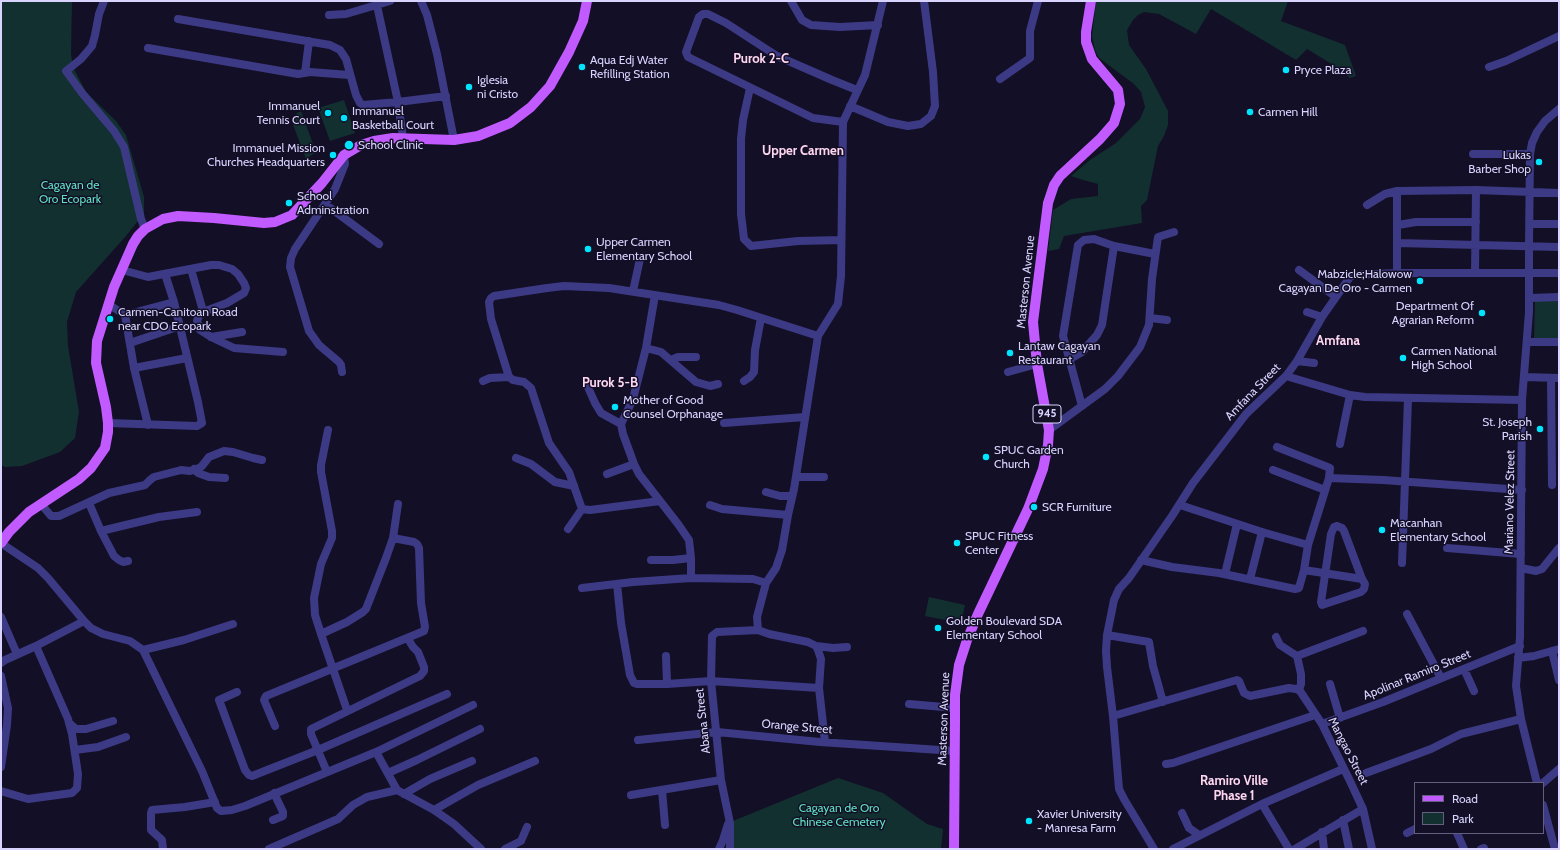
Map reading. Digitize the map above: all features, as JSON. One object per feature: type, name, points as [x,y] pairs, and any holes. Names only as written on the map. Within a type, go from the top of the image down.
[{"type":"main road","points":[[1,543],[17,524],[30,512],[79,479],[97,461],[105,448],[108,423],[96,363],[96,341],[108,304],[133,244],[138,236],[145,230],[163,220],[178,216],[264,223],[281,221],[292,215],[329,175],[344,155],[356,148],[374,141],[393,138],[454,140],[478,136],[510,123],[540,98],[550,86],[569,52],[583,21],[586,1]]},
{"type":"main road","name":"Masterson Avenue","points":[[954,849],[955,708],[959,664],[967,640],[1028,509],[1046,459],[1049,430],[1037,364],[1033,322],[1048,203],[1054,185],[1066,169],[1100,140],[1114,123],[1119,113],[1120,104],[1118,90],[1114,83],[1099,68],[1089,52],[1086,42],[1090,1]]},
{"type":"street","points":[[104,1],[99,14],[92,46],[81,59],[66,71],[82,94],[114,131],[124,147],[140,219],[145,230]]},
{"type":"street","points":[[330,15],[346,14],[376,3],[390,1]]},
{"type":"street","points":[[421,1],[427,15],[446,96],[454,140]]},
{"type":"street","points":[[792,1],[802,20],[811,25],[840,27],[878,25]]},
{"type":"street","points":[[847,647],[833,648],[816,646],[808,642],[769,634],[758,630],[757,623],[758,611],[766,583],[772,576],[779,560],[796,477],[818,336],[838,304],[841,276],[843,122],[865,75],[883,1]]},
{"type":"street","points":[[850,106],[888,122],[908,126],[921,124],[931,116],[935,106],[933,72],[924,1]]},
{"type":"street","points":[[1000,78],[1030,58],[1030,31],[1038,1]]},
{"type":"street","points":[[376,3],[398,102],[403,138]]},
{"type":"street","points":[[843,122],[813,118],[750,88],[687,55],[686,52],[701,16],[708,14],[726,23],[777,56],[857,90]]},
{"type":"street","points":[[178,19],[330,45],[340,50],[346,59],[349,75],[357,98],[363,105],[446,96]]},
{"type":"street","points":[[1489,67],[1506,61],[1559,36]]},
{"type":"street","points":[[305,73],[309,41]]},
{"type":"street","points":[[148,48],[298,74],[310,72],[349,75]]},
{"type":"street","points":[[750,88],[743,120],[741,139],[741,214],[744,239],[750,246],[798,241],[841,240]]},
{"type":"street","name":"Mariano Velez Street","points":[[1537,782],[1520,720],[1516,686],[1520,646],[1522,400],[1528,342],[1530,298],[1530,154],[1532,143],[1537,132],[1545,121],[1559,109]]},
{"type":"street","points":[[1473,154],[1530,154]]},
{"type":"street","points":[[342,372],[339,362],[319,345],[309,331],[290,267],[291,258],[295,249],[331,197],[346,162],[344,155]]},
{"type":"street","points":[[1475,273],[1476,190]]},
{"type":"street","points":[[1367,205],[1385,194],[1397,191],[1476,190],[1559,193]]},
{"type":"street","points":[[1397,191],[1397,273],[1559,273]]},
{"type":"street","points":[[325,204],[379,244]]},
{"type":"street","points":[[1398,225],[1416,222],[1476,222]]},
{"type":"street","points":[[1530,224],[1559,224]]},
{"type":"street","points":[[1049,430],[1113,382],[1130,362],[1150,325],[1152,279],[1158,237],[1174,232]]},
{"type":"street","points":[[1082,406],[1063,336],[1078,245],[1084,240],[1094,239],[1114,246],[1155,254]]},
{"type":"street","points":[[1398,243],[1529,245],[1559,247]]},
{"type":"street","points":[[1070,359],[1082,352],[1100,330],[1105,315],[1106,276],[1114,246]]},
{"type":"street","points":[[633,291],[640,259]]},
{"type":"street","points":[[122,270],[144,277],[191,270],[211,265],[224,266],[232,269],[238,274],[244,283],[246,288],[244,293],[235,299],[203,311],[198,316],[198,326],[200,330],[234,348],[283,352]]},
{"type":"street","points":[[191,270],[203,311]]},
{"type":"street","points":[[1299,270],[1336,297]]},
{"type":"street","name":"Amfana Street","points":[[1154,849],[1124,799],[1120,789],[1106,650],[1107,635],[1114,600],[1119,589],[1235,427],[1246,414],[1286,376],[1297,361],[1322,317],[1350,277],[1354,275],[1397,273]]},
{"type":"street","points":[[108,423],[197,426],[202,423],[180,326],[165,274]]},
{"type":"street","points":[[582,508],[566,468],[549,443],[531,388],[524,382],[513,380],[509,376],[491,319],[489,302],[494,296],[564,286],[609,288],[719,305],[818,336]]},
{"type":"street","points":[[655,295],[646,348],[633,399],[621,424],[634,464],[643,481],[689,540],[691,578]]},
{"type":"street","points":[[1530,298],[1559,297]]},
{"type":"street","points":[[125,315],[174,302]]},
{"type":"street","points":[[108,304],[125,315],[134,368],[148,425]]},
{"type":"street","points":[[1307,312],[1322,317]]},
{"type":"street","points":[[744,381],[750,378],[754,372],[755,350],[761,318]]},
{"type":"street","points":[[1150,318],[1167,320]]},
{"type":"street","points":[[130,343],[180,326]]},
{"type":"street","points":[[211,337],[242,332]]},
{"type":"street","points":[[1528,342],[1559,342]]},
{"type":"street","points":[[646,348],[656,350],[671,360],[696,382],[710,386],[718,384]]},
{"type":"street","points":[[671,360],[696,357]]},
{"type":"street","points":[[134,368],[187,358]]},
{"type":"street","points":[[1297,361],[1314,363]]},
{"type":"street","points":[[1008,372],[1037,364]]},
{"type":"street","points":[[483,381],[495,377],[509,376]]},
{"type":"street","points":[[1286,376],[1350,395],[1408,399],[1522,400]]},
{"type":"street","points":[[1524,377],[1555,378],[1552,485]]},
{"type":"street","points":[[587,385],[594,403],[601,413],[621,424]]},
{"type":"street","points":[[1340,444],[1350,395]]},
{"type":"street","points":[[1402,563],[1408,399]]},
{"type":"street","points":[[724,423],[805,417]]},
{"type":"street","points":[[328,430],[321,465],[332,538],[320,568],[314,598],[315,615],[347,710]]},
{"type":"street","points":[[1141,560],[1225,574],[1295,589],[1300,586],[1308,545],[1329,478],[1330,466],[1277,447]]},
{"type":"street","points":[[41,504],[48,514],[56,517],[109,493],[145,485],[154,477],[181,470],[190,471],[202,466],[209,458],[224,451],[262,460]]},
{"type":"street","points":[[516,458],[530,464],[555,482],[574,486]]},
{"type":"street","points":[[607,474],[634,464]]},
{"type":"street","points":[[194,469],[198,473],[209,477],[225,478]]},
{"type":"street","points":[[1273,470],[1325,490]]},
{"type":"street","points":[[796,477],[824,477]]},
{"type":"street","points":[[1329,478],[1405,481],[1522,490]]},
{"type":"street","points":[[766,492],[780,496],[792,496]]},
{"type":"street","points":[[582,508],[590,510],[660,501]]},
{"type":"street","points":[[89,503],[101,531],[117,559],[123,562],[128,561]]},
{"type":"street","points":[[321,634],[346,622],[366,609],[393,538],[398,504]]},
{"type":"street","points":[[710,505],[722,509],[788,515]]},
{"type":"street","points":[[1180,505],[1262,532],[1308,545]]},
{"type":"street","points":[[568,530],[582,508]]},
{"type":"street","points":[[101,531],[159,518],[196,512]]},
{"type":"street","points":[[1225,574],[1237,524]]},
{"type":"street","points":[[1339,526],[1344,531],[1365,584],[1364,589],[1361,592],[1322,605],[1321,602],[1325,574],[1331,534],[1334,527],[1339,526]]},
{"type":"street","points":[[1250,579],[1262,532]]},
{"type":"street","points":[[275,726],[264,700],[266,696],[408,639],[425,630],[421,603],[419,548],[414,542],[393,538]]},
{"type":"street","points":[[1,543],[38,568],[84,621],[98,632],[130,641],[143,650],[202,771],[218,810],[225,812],[245,806],[376,752],[473,705]]},
{"type":"street","points":[[1446,548],[1521,554]]},
{"type":"street","points":[[1521,568],[1536,571],[1542,569],[1559,548]]},
{"type":"street","points":[[651,560],[668,561],[691,558]]},
{"type":"street","points":[[1304,570],[1362,579]]},
{"type":"street","points":[[582,588],[691,578],[753,579],[766,583]]},
{"type":"street","points":[[617,584],[621,623],[632,680],[637,684],[667,684],[711,681],[819,688]]},
{"type":"street","points":[[1407,614],[1441,678]]},
{"type":"street","points":[[1,617],[17,654]]},
{"type":"street","points":[[1,663],[84,621]]},
{"type":"street","points":[[143,650],[184,640],[232,624]]},
{"type":"street","name":"Abana Street","points":[[730,849],[730,822],[721,780],[711,681],[712,636],[714,633],[758,630]]},
{"type":"street","points":[[1297,656],[1363,631]]},
{"type":"street","points":[[1107,635],[1149,642],[1163,702]]},
{"type":"street","points":[[1113,716],[1237,680],[1239,681],[1244,693],[1250,696],[1289,688],[1299,690],[1301,684],[1301,674],[1297,656],[1280,645],[1276,637]]},
{"type":"street","points":[[327,772],[311,734],[311,729],[423,674],[424,667],[418,652],[408,639]]},
{"type":"street","points":[[1,791],[28,799],[72,793],[77,788],[78,782],[75,750],[69,723],[36,646]]},
{"type":"street","points":[[816,646],[820,653],[821,659],[819,688],[825,742]]},
{"type":"street","name":"Apolinar Ramiro Street","points":[[1322,724],[1520,646]]},
{"type":"street","points":[[1518,658],[1556,650],[1559,680]]},
{"type":"street","points":[[666,656],[667,684]]},
{"type":"street","points":[[1464,668],[1474,691]]},
{"type":"street","points":[[1,676],[8,708],[1,767]]},
{"type":"street","points":[[1330,684],[1340,718]]},
{"type":"street","name":"Mangao Street","points":[[1299,690],[1322,724],[1342,769],[1363,809],[1372,849]]},
{"type":"street","points":[[237,692],[219,700],[233,740],[249,775],[256,775],[318,750],[447,694]]},
{"type":"street","points":[[909,704],[955,708]]},
{"type":"street","points":[[1166,764],[1173,763],[1315,715]]},
{"type":"street","points":[[1366,773],[1431,749],[1461,734],[1520,720]]},
{"type":"street","points":[[69,723],[76,728],[86,729],[113,721]]},
{"type":"street","points":[[388,773],[480,729]]},
{"type":"street","name":"Orange Street","points":[[638,740],[717,732],[825,742],[955,751]]},
{"type":"street","points":[[75,750],[98,747],[126,738]]},
{"type":"street","points":[[376,752],[401,792],[434,810],[454,824],[481,849]]},
{"type":"street","points":[[269,849],[338,819],[353,805],[367,797],[401,792],[472,760]]},
{"type":"street","points":[[434,810],[478,785],[535,761]]},
{"type":"street","points":[[1173,849],[1262,804],[1342,769]]},
{"type":"street","points":[[1544,782],[1559,769]]},
{"type":"street","points":[[631,794],[721,780]]},
{"type":"street","points":[[662,790],[665,825]]},
{"type":"street","points":[[273,820],[283,816],[283,812],[274,793]]},
{"type":"street","points":[[163,849],[162,840],[151,830],[152,810],[215,802]]},
{"type":"street","points":[[1262,804],[1289,849]]},
{"type":"street","points":[[1297,848],[1363,809]]},
{"type":"street","points":[[1182,813],[1190,828],[1199,835]]},
{"type":"street","points":[[1544,815],[1555,849]]},
{"type":"street","points":[[1343,820],[1348,849]]},
{"type":"street","points":[[719,849],[726,827],[730,822]]},
{"type":"street","points":[[505,849],[521,841],[527,827]]},
{"type":"street","points":[[1322,832],[1324,849]]},
{"type":"street","points":[[1457,834],[1464,849]]},
{"type":"green space","name":"Cagayan de Oro Ecopark","points":[[1,1],[72,1],[71,54],[73,67],[86,92],[116,121],[126,135],[144,197],[144,213],[126,236],[76,292],[67,322],[68,346],[79,412],[75,438],[60,452],[22,466],[5,467],[1,465]]},
{"type":"green space","points":[[1096,1],[1288,1],[1281,21],[1345,45],[1356,76],[1350,78],[1335,66],[1307,49],[1296,60],[1211,9],[1196,34],[1159,14],[1144,12],[1138,15],[1127,30],[1129,45],[1146,69],[1168,111],[1168,125],[1158,146],[1147,200],[1141,206],[1142,223],[1064,236],[1059,249],[1048,251],[1053,210],[1071,199],[1098,196],[1098,184],[1071,176],[1090,160],[1116,143],[1140,119],[1145,107],[1141,92],[1134,84],[1099,58],[1095,50],[1092,36]]},
{"type":"green space","points":[[344,100],[355,133],[330,141],[318,108]]},
{"type":"green space","points":[[301,111],[316,152],[306,159],[292,122],[297,113]]},
{"type":"green space","points":[[1559,300],[1559,339],[1534,339],[1535,301]]},
{"type":"green space","points":[[929,597],[965,605],[961,623],[925,616]]},
{"type":"green space","name":"Cagayan de Oro Chinese Cemetery","points":[[838,778],[883,793],[927,824],[943,829],[941,849],[732,849],[733,821]]},
{"type":"place","name":"Aqua Edj Water Refilling Station","points":[[582,67]]},
{"type":"place","name":"Pryce Plaza","points":[[1286,70]]},
{"type":"place","name":"Iglesia ni Cristo","points":[[469,87]]},
{"type":"place","name":"Carmen Hill","points":[[1250,112]]},
{"type":"place","name":"Immanuel Tennis Court","points":[[328,113]]},
{"type":"place","name":"Immanuel Basketball Court","points":[[344,118]]},
{"type":"place","name":"School Clinic","points":[[349,145]]},
{"type":"place","name":"Immanuel Mission Churches Headquarters","points":[[333,155]]},
{"type":"place","name":"Lukas Barber Shop","points":[[1539,162]]},
{"type":"place","name":"School Adminstration","points":[[289,203]]},
{"type":"place","name":"Upper Carmen Elementary School","points":[[588,249]]},
{"type":"place","name":"Mabzicle;Halowow Cagayan De Oro - Carmen","points":[[1420,281]]},
{"type":"place","name":"Department Of Agrarian Reform","points":[[1482,313]]},
{"type":"place","name":"Carmen-Canitoan Road near CDO Ecopark","points":[[110,319]]},
{"type":"place","name":"Lantaw Cagayan Restaurant","points":[[1010,353]]},
{"type":"place","name":"Carmen National High School","points":[[1403,358]]},
{"type":"place","name":"Mother of Good Counsel Orphanage","points":[[615,407]]},
{"type":"place","name":"St. Joseph Parish","points":[[1540,429]]},
{"type":"place","name":"SPUC Garden Church","points":[[986,457]]},
{"type":"place","name":"SCR Furniture","points":[[1034,507]]},
{"type":"place","name":"Macanhan Elementary School","points":[[1382,530]]},
{"type":"place","name":"SPUC Fitness Center","points":[[957,543]]},
{"type":"place","name":"Golden Boulevard SDA Elementary School","points":[[938,628]]},
{"type":"place","name":"Xavier University - Manresa Farm","points":[[1029,821]]},
{"type":"district","name":"Purok 2-C","points":[[761,59]]},
{"type":"district","name":"Upper Carmen","points":[[803,151]]},
{"type":"district","name":"Amfana","points":[[1338,341]]},
{"type":"district","name":"Purok 5-B","points":[[610,383]]},
{"type":"district","name":"Ramiro Ville Phase 1","points":[[1234,788]]}]
